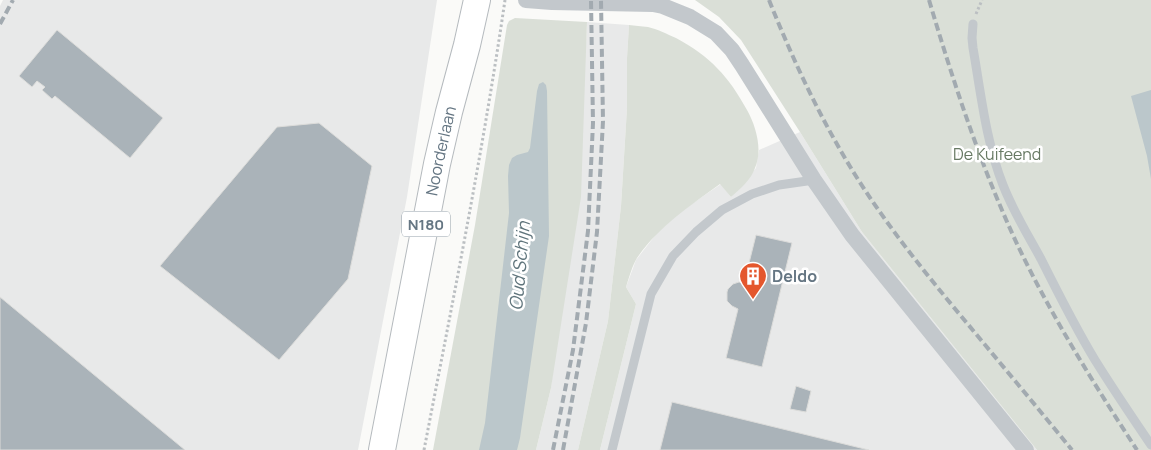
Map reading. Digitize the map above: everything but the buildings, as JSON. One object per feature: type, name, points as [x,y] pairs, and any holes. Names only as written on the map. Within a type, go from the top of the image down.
[{"type":"main road","name":"Noorderlaan","points":[[382,450],[443,138],[477,0]]},
{"type":"street","points":[[526,0],[567,3],[653,4],[680,12],[716,33],[732,50],[814,180],[852,235],[1026,450]]},
{"type":"lane","points":[[972,24],[973,48],[985,119],[1003,185],[1059,296],[1085,342],[1151,445]]},
{"type":"lane","points":[[612,450],[651,294],[673,256],[696,232],[722,210],[752,194],[779,185],[814,180]]},
{"type":"path","points":[[424,450],[468,224],[505,0]]},
{"type":"shaded area","points":[[3,0],[437,0],[407,197],[358,450],[0,450],[0,6]]},
{"type":"shaded area","points":[[587,22],[629,25],[627,108],[621,206],[608,321],[578,450],[536,450],[551,388]]},
{"type":"shaded area","points":[[800,132],[862,232],[1037,450],[600,450],[636,304],[626,287],[636,260],[657,233],[680,212],[721,184],[731,197],[756,168],[759,150]]},
{"type":"green space","name":"De Kuifeend","points":[[695,0],[1151,0],[1151,450],[1037,450],[862,232],[741,40],[719,17]]},
{"type":"green space","points":[[515,18],[587,22],[581,197],[551,388],[536,450],[433,450],[475,225],[507,25],[509,21]]},
{"type":"green space","points":[[629,25],[651,28],[676,38],[699,52],[718,68],[733,87],[750,116],[756,131],[758,154],[751,176],[731,197],[720,184],[665,227],[637,258],[626,287],[636,304],[600,450],[578,450],[608,321],[621,206],[627,108]]},
{"type":"water","name":"Oud Schijn","points":[[543,82],[546,85],[547,91],[549,236],[520,438],[517,450],[479,450],[485,423],[509,213],[509,165],[512,158],[528,152],[530,148],[537,91],[539,84]]},
{"type":"water","points":[[1151,90],[1151,179],[1131,96]]},
{"type":"railway","points":[[0,24],[13,0]]},
{"type":"railway","points":[[553,450],[573,350],[588,231],[593,123],[591,0]]},
{"type":"railway","points":[[563,450],[586,323],[597,232],[603,121],[601,0]]},
{"type":"railway","points":[[769,0],[797,67],[818,110],[867,193],[893,231],[922,268],[1072,450]]},
{"type":"railway","points":[[929,0],[969,125],[992,186],[1018,246],[1074,350],[1137,450]]},
{"type":"place","name":"Deldo","points":[[753,300]]}]
